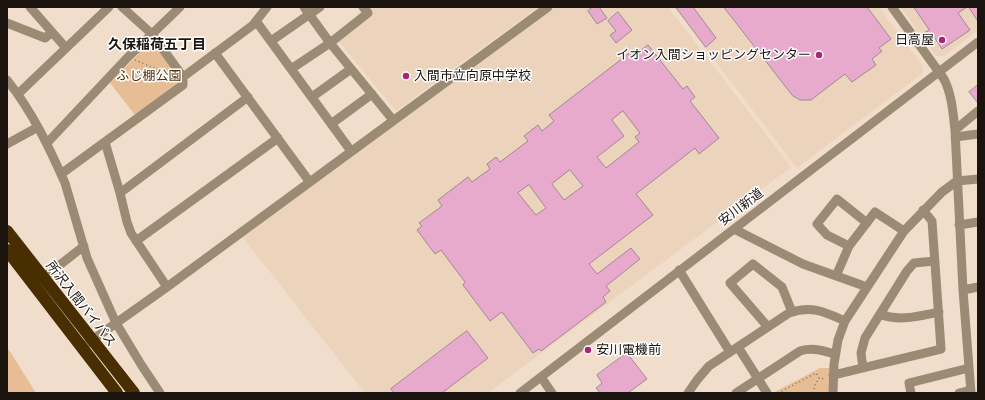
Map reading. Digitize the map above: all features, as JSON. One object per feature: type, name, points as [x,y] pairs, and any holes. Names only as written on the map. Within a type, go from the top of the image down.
[{"type":"highway","name":"所沢入間バイパス","points":[[7,231],[134,393]]},
{"type":"highway","name":"所沢入間バイパス","points":[[7,250],[117,393]]},
{"type":"street","points":[[30,7],[66,48]]},
{"type":"street","points":[[18,94],[109,7]]},
{"type":"street","points":[[61,174],[183,85],[182,76],[152,34],[122,7]]},
{"type":"street","points":[[47,143],[128,57],[180,7]]},
{"type":"street","points":[[182,76],[253,25],[267,7]]},
{"type":"street","points":[[304,7],[330,43],[393,120]]},
{"type":"street","points":[[271,41],[320,7]]},
{"type":"street","points":[[291,69],[330,43],[368,13],[363,7]]},
{"type":"street","points":[[82,348],[548,7]]},
{"type":"street","points":[[892,7],[940,72],[947,86],[952,106],[955,134],[963,290],[969,368],[973,388],[959,393]]},
{"type":"street","points":[[256,21],[351,151]]},
{"type":"street","points":[[7,23],[45,38],[52,32]]},
{"type":"street","name":"安川新道","points":[[520,393],[978,42]]},
{"type":"street","points":[[215,53],[309,181]]},
{"type":"street","points":[[312,97],[351,69]]},
{"type":"street","points":[[7,80],[18,94],[38,127],[61,174],[87,258],[116,323],[160,393]]},
{"type":"street","points":[[331,124],[372,94]]},
{"type":"street","points":[[120,193],[248,97]]},
{"type":"street","points":[[955,134],[978,111]]},
{"type":"street","points":[[7,144],[38,127]]},
{"type":"street","points":[[955,134],[978,134]]},
{"type":"street","points":[[136,240],[278,138]]},
{"type":"street","points":[[105,142],[131,233],[167,287]]},
{"type":"street","points":[[833,393],[833,377],[838,340],[845,321],[904,231],[942,192],[957,181],[978,179]]},
{"type":"street","points":[[849,246],[827,235],[817,224],[837,199],[867,223]]},
{"type":"street","points":[[833,377],[941,349],[932,220],[923,210]]},
{"type":"street","points":[[836,276],[849,246],[876,212],[904,231]]},
{"type":"street","points":[[960,225],[978,222]]},
{"type":"street","points":[[734,228],[803,264],[867,287]]},
{"type":"street","points":[[43,278],[84,246]]},
{"type":"street","points":[[863,368],[861,352],[865,338],[907,271],[914,264],[935,261]]},
{"type":"street","points":[[768,327],[730,283],[753,264],[782,287],[792,312]]},
{"type":"street","points":[[679,270],[734,350],[758,378],[767,393]]},
{"type":"street","points":[[963,290],[978,287]]},
{"type":"street","points":[[688,393],[709,366],[792,312],[798,310],[818,310],[845,321]]},
{"type":"street","points":[[880,314],[889,318],[903,318],[939,312]]},
{"type":"street","points":[[736,393],[800,351],[808,348],[814,348],[836,354]]},
{"type":"street","points":[[911,393],[909,383],[969,368]]},
{"type":"street","points":[[541,376],[552,393]]},
{"type":"path","points":[[128,57],[154,68],[158,74],[182,76]]},
{"type":"path","points":[[778,393],[816,372],[819,378]]},
{"type":"path","points":[[819,378],[833,377]]},
{"type":"path","points":[[814,393],[814,387],[819,378]]},
{"type":"path","points":[[786,393],[788,388]]},
{"type":"shaded area","name":"入間市立向原中学校","points":[[366,7],[538,7],[396,111],[338,40],[371,14]]},
{"type":"shaded area","points":[[553,7],[668,7],[791,167],[488,393],[365,393],[241,235]]},
{"type":"shaded area","points":[[674,7],[879,7],[923,66],[923,73],[797,168]]},
{"type":"shaded area","points":[[900,7],[978,7],[978,30],[944,56],[936,56]]},
{"type":"green space","name":"ふじ棚公園","points":[[149,43],[153,43],[180,78],[180,83],[135,115],[110,83]]},
{"type":"green space","points":[[7,349],[9,350],[36,393],[7,393]]},
{"type":"green space","points":[[820,368],[831,369],[831,393],[773,393]]},
{"type":"building","points":[[593,7],[599,7],[607,18],[597,24],[588,11]]},
{"type":"building","name":"イオン入間ショッピングセンター","points":[[676,7],[693,7],[716,38],[706,47]]},
{"type":"building","name":"イオン入間ショッピングセンター","points":[[724,7],[867,7],[891,39],[879,48],[882,51],[872,59],[876,65],[852,82],[845,74],[811,100],[800,100],[793,96]]},
{"type":"building","points":[[914,7],[967,7],[958,13],[970,30],[942,49],[933,35],[926,39],[922,34],[929,30]]},
{"type":"building","points":[[969,7],[978,7],[978,21]]},
{"type":"building","points":[[618,12],[632,30],[616,43],[610,35],[616,31],[608,21]]},
{"type":"building","points":[[648,45],[683,89],[687,86],[695,97],[690,101],[719,138],[699,154],[695,148],[636,194],[653,215],[589,264],[597,274],[631,248],[640,259],[606,286],[610,291],[603,297],[606,302],[541,351],[539,349],[533,353],[502,312],[490,321],[463,285],[465,282],[441,250],[435,254],[417,230],[422,226],[419,223],[442,206],[438,200],[468,177],[472,182],[490,169],[487,164],[496,157],[500,162],[528,141],[524,136],[538,125],[542,131],[554,121],[549,115],[632,51],[635,55]],"holes":[[[623,111],[640,133],[635,137],[639,142],[606,168],[597,157],[624,136],[612,120]],[[570,170],[583,186],[564,200],[552,184]],[[529,185],[546,208],[536,215],[518,193]]]},
{"type":"building","points":[[978,85],[978,103],[969,92]]},
{"type":"building","points":[[467,331],[488,358],[442,393],[394,393],[391,389]]},
{"type":"building","points":[[627,353],[647,379],[628,393],[600,393],[596,388],[602,383],[597,375]]},
{"type":"place","name":"日高屋","points":[[942,40]]},
{"type":"place","name":"イオン入間ショッピングセンター","points":[[819,55]]},
{"type":"place","name":"入間市立向原中学校","points":[[406,76]]},
{"type":"place","name":"安川電機前","points":[[588,350]]},
{"type":"district","name":"久保稲荷五丁目","points":[[157,45]]}]
